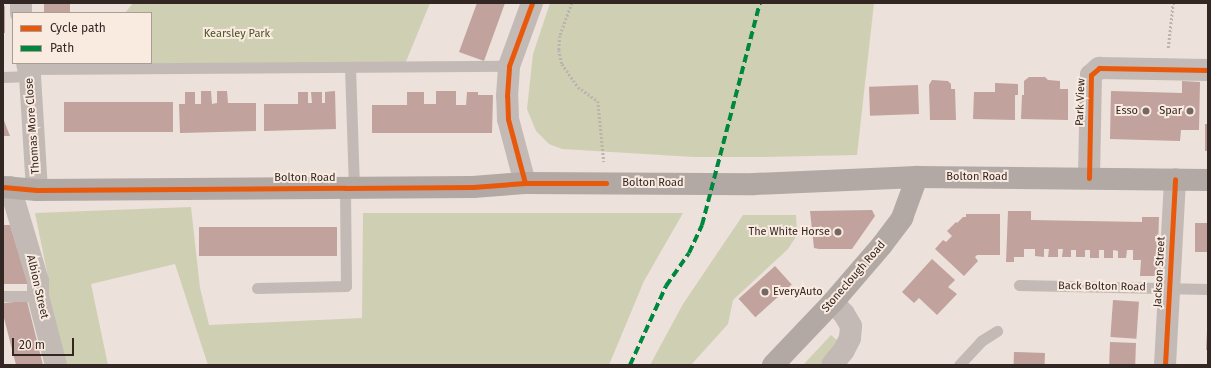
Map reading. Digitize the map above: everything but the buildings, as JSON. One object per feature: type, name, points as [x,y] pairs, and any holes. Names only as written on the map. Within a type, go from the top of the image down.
[{"type":"main road","name":"Bolton Road","points":[[7,187],[37,190],[473,187],[525,183],[754,184],[918,177],[1208,180]]},
{"type":"main road","name":"Stoneclough Road","points":[[773,365],[833,302],[875,254],[902,218],[918,177]]},
{"type":"street","points":[[525,183],[508,119],[509,66],[532,3]]},
{"type":"street","name":"Park View","points":[[1089,178],[1091,75],[1098,68],[1208,70]]},
{"type":"street","name":"Thomas More Close","points":[[29,70],[37,190]]},
{"type":"street","name":"Jackson Street","points":[[1165,365],[1175,180]]},
{"type":"street","name":"Albion Street","points":[[7,187],[38,281],[38,296],[56,365]]},
{"type":"street","points":[[832,365],[844,350],[850,338],[851,326],[844,314],[833,302]]},
{"type":"lane","points":[[3,77],[29,70],[509,66]]},
{"type":"lane","points":[[257,288],[346,286],[350,188],[350,67]]},
{"type":"lane","name":"Back Bolton Road","points":[[1019,285],[1208,289]]},
{"type":"lane","points":[[3,296],[38,296]]},
{"type":"lane","points":[[959,365],[982,341],[996,331]]},
{"type":"path","points":[[572,3],[560,36],[559,50],[562,64],[578,87],[598,102],[606,183]]},
{"type":"path","points":[[1166,69],[1174,3]]},
{"type":"green space","name":"Kearsley Park","points":[[133,3],[430,3],[405,64],[45,65],[152,64],[152,12],[126,12]]},
{"type":"green space","points":[[550,3],[874,3],[857,155],[694,157],[562,149],[549,144],[536,131],[527,109],[533,54]]},
{"type":"green space","points":[[191,207],[200,288],[209,325],[362,318],[363,213],[683,213],[644,281],[609,365],[208,365],[175,264],[91,284],[108,365],[65,365],[48,296],[48,277],[35,213]]},
{"type":"green space","points":[[743,215],[796,215],[797,235],[788,249],[733,300],[728,324],[691,365],[650,365],[683,304]]},
{"type":"green space","points":[[831,335],[838,341],[820,365],[803,365]]},
{"type":"marked path","points":[[630,365],[666,286],[689,253],[702,225],[760,3]]},
{"type":"cycle path","points":[[525,183],[508,119],[507,96],[509,66],[532,3]]},
{"type":"cycle path","points":[[1089,178],[1091,75],[1099,68],[1208,70]]},
{"type":"cycle path","points":[[1165,365],[1175,179]]},
{"type":"cycle path","points":[[3,187],[37,190],[345,188],[473,187],[525,183],[606,183]]},
{"type":"place","name":"Esso","points":[[1146,111]]},
{"type":"place","name":"Spar","points":[[1190,111]]},
{"type":"place","name":"The White Horse","points":[[838,232]]},
{"type":"place","name":"EveryAuto","points":[[765,292]]}]
